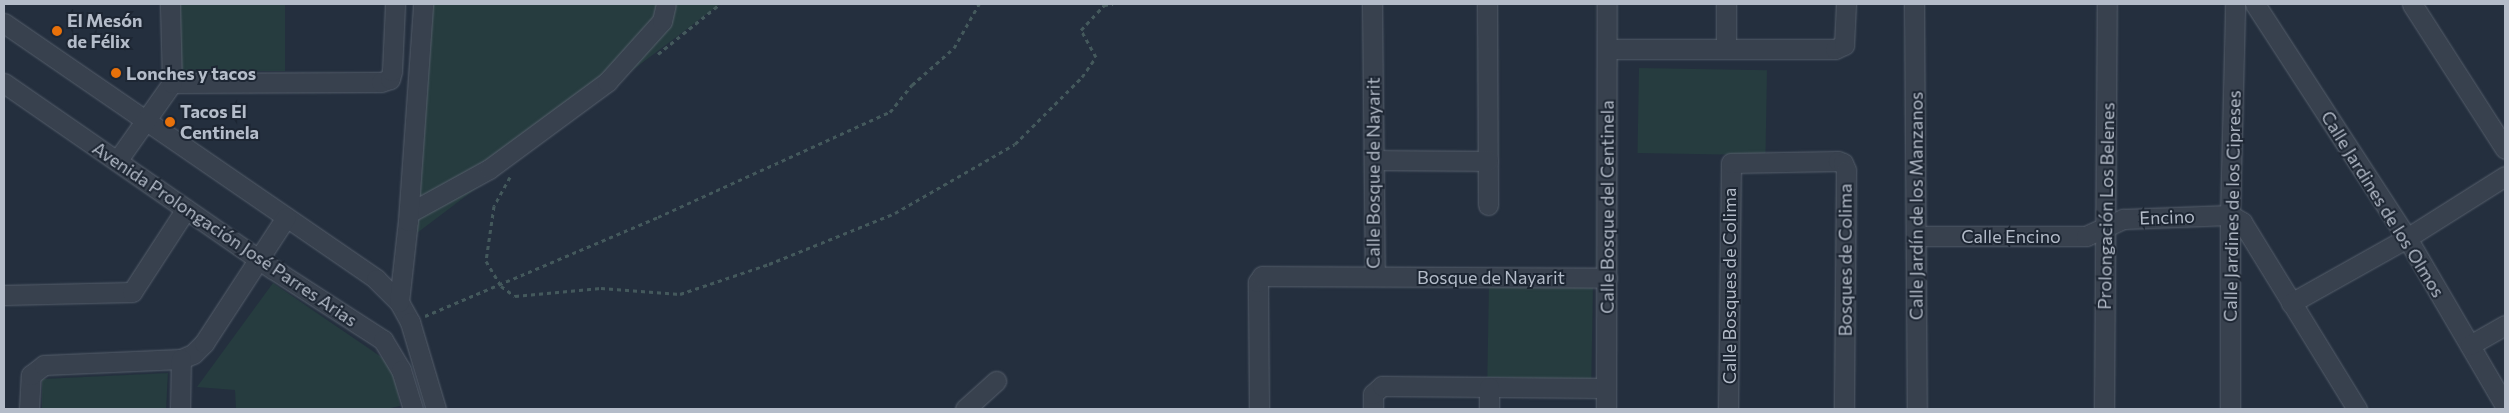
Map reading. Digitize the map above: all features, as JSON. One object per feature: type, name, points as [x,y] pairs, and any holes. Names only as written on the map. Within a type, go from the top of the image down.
[{"type":"street","points":[[117,161],[172,83],[170,4]]},
{"type":"street","points":[[172,83],[381,82],[390,79],[395,4]]},
{"type":"street","points":[[399,302],[409,213],[423,4]]},
{"type":"street","points":[[409,213],[489,169],[607,82],[662,21],[666,4]]},
{"type":"street","name":"Calle Bosque de Nayarit","points":[[1259,409],[1258,282],[1262,276],[1375,276],[1372,4]]},
{"type":"street","points":[[1487,4],[1488,205]]},
{"type":"street","name":"Calle Bosque del Centinela","points":[[1606,409],[1607,4]]},
{"type":"street","points":[[1726,4],[1726,48]]},
{"type":"street","points":[[1607,49],[1726,48],[1835,50],[1844,45],[1846,4]]},
{"type":"street","name":"Calle Jardín de los Manzanos","points":[[1914,4],[1917,409]]},
{"type":"street","name":"Prolongación Los Belenes","points":[[2104,409],[2107,4]]},
{"type":"street","name":"Calle Jardines de los Cipreses","points":[[2230,409],[2230,215],[2235,4]]},
{"type":"street","name":"Calle Jardines de los Olmos","points":[[2255,4],[2407,238],[2505,406]]},
{"type":"street","points":[[2412,4],[2505,149]]},
{"type":"street","points":[[4,23],[376,279],[399,302],[410,322],[436,409]]},
{"type":"street","name":"Avenida Prolongación José Parres Arias","points":[[4,83],[259,259],[383,340],[401,370],[414,409]]},
{"type":"street","points":[[1375,160],[1488,161]]},
{"type":"street","name":"Calle Bosques de Colima","points":[[1728,409],[1731,163]]},
{"type":"street","name":"Bosques de Colima","points":[[1731,163],[1843,163],[1846,170],[1844,409]]},
{"type":"street","points":[[2291,303],[2407,238],[2505,176]]},
{"type":"street","points":[[4,295],[132,292],[186,209]]},
{"type":"street","points":[[2230,215],[2242,222],[2357,409]]},
{"type":"street","name":"Encino","points":[[2105,227],[2124,219],[2230,215]]},
{"type":"street","points":[[29,409],[31,375],[44,364],[181,359],[204,343],[286,217]]},
{"type":"street","name":"Calle Encino","points":[[1916,236],[2086,236],[2105,227]]},
{"type":"street","name":"Bosque de Nayarit","points":[[1375,276],[1606,278]]},
{"type":"street","points":[[383,340],[410,322]]},
{"type":"street","points":[[2470,345],[2505,325]]},
{"type":"street","points":[[180,409],[181,359]]},
{"type":"street","points":[[964,409],[996,381]]},
{"type":"street","points":[[1373,409],[1373,394],[1382,386],[1606,388]]},
{"type":"street","points":[[1489,387],[1489,409]]},
{"type":"path","points":[[410,322],[501,286],[890,112],[912,85],[954,48],[979,4]]},
{"type":"path","points":[[514,169],[494,206],[486,261],[501,286],[515,296],[601,288],[680,294],[769,264],[895,212],[1014,144],[1082,78],[1096,57],[1081,30],[1104,5],[1113,4]]},
{"type":"green space","points":[[180,4],[285,4],[285,71],[180,71]]},
{"type":"green space","points":[[431,4],[720,4],[417,233]]},
{"type":"green space","points":[[1639,68],[1767,70],[1765,155],[1638,153]]},
{"type":"green space","points":[[1489,282],[1593,284],[1591,379],[1487,377]]},
{"type":"green space","points":[[273,283],[393,365],[400,406],[386,409],[236,409],[235,390],[197,387]]},
{"type":"green space","points":[[168,373],[166,409],[42,409],[42,379]]},
{"type":"place","name":"El Mesón de Félix","points":[[57,31]]},
{"type":"place","name":"Lonches y tacos","points":[[116,73]]},
{"type":"place","name":"Tacos El Centinela","points":[[170,122]]}]
